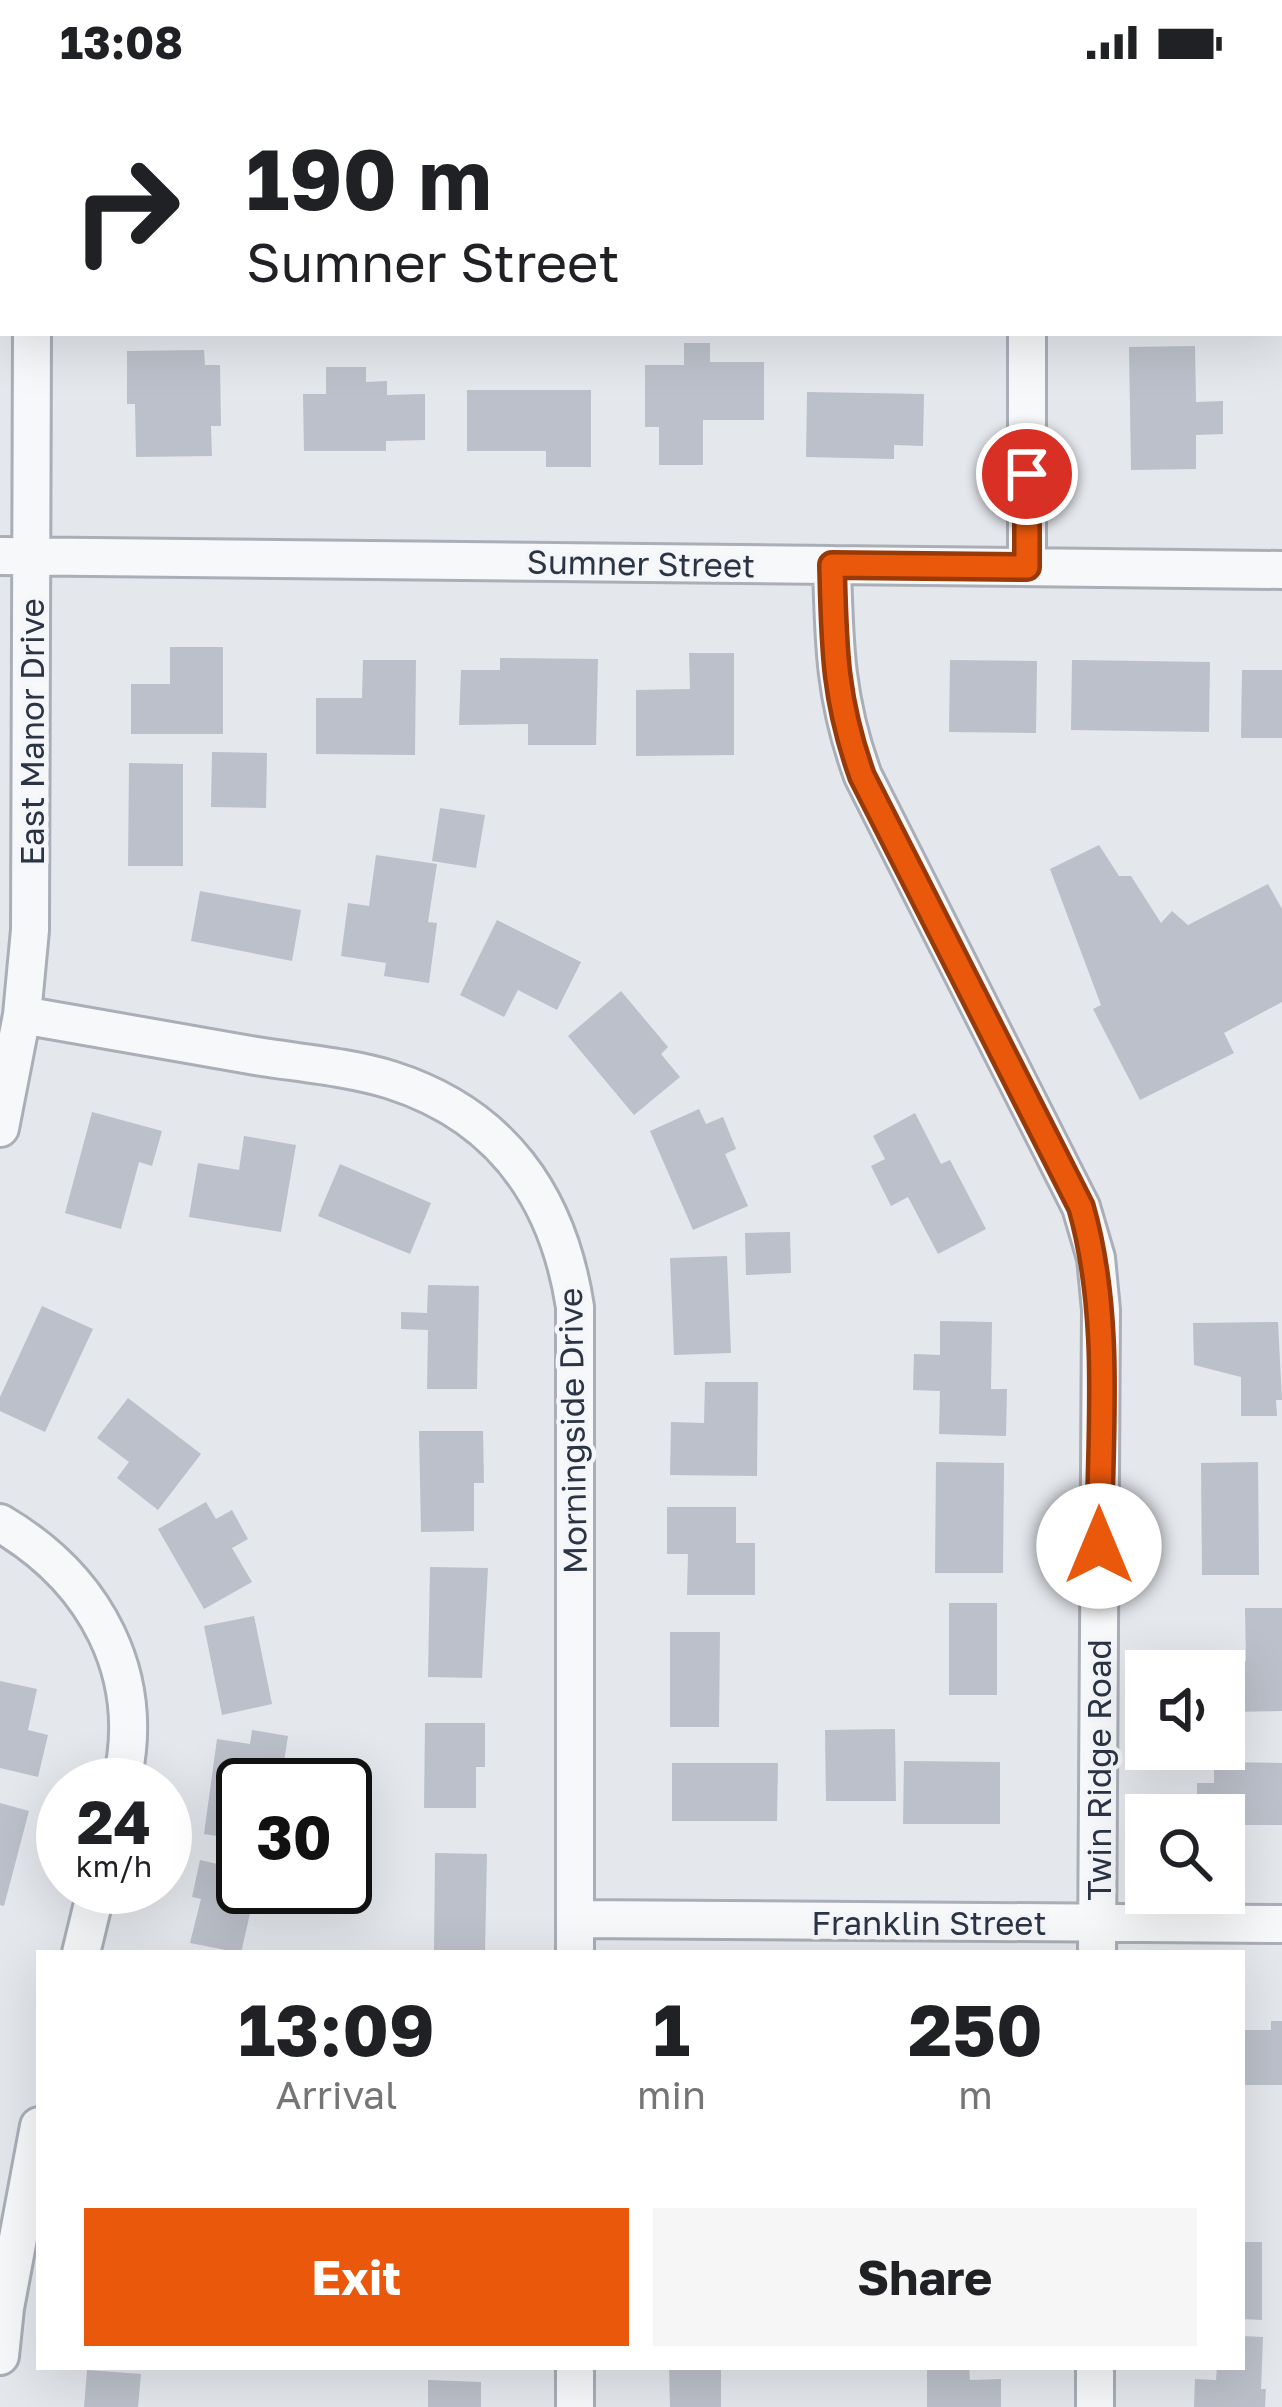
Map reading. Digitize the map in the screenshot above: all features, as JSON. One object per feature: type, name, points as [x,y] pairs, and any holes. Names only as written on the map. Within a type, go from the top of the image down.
[{"type":"street","name":"East Manor Drive","points":[[0,1128],[22,1015],[30,930],[16,556],[32,336]]},
{"type":"street","points":[[1027,336],[1027,567]]},
{"type":"street","name":"Sumner Street","points":[[16,556],[1282,570]]},
{"type":"street","name":"Twin Ridge Road","points":[[832,565],[835,673],[844,725],[862,776],[1081,1207],[1096,1258],[1101,1310],[1097,1938]]},
{"type":"street","name":"Morningside Drive","points":[[22,1015],[387,1078],[459,1110],[502,1146],[531,1181],[553,1220],[568,1262],[575,1307],[575,1936]]},
{"type":"street","points":[[0,1523],[54,1559],[84,1593],[107,1632],[122,1674],[129,1719],[125,1758]]},
{"type":"street","points":[[82,1950],[90,1914]]},
{"type":"street","name":"Franklin Street","points":[[575,1936],[1097,1938],[1282,1924]]},
{"type":"street","points":[[0,2356],[36,2142]]},
{"type":"street","points":[[574,2370],[574,2407]]},
{"type":"street","points":[[1095,2370],[1095,2407]]},
{"type":"building","points":[[684,343],[710,343],[710,362],[764,362],[764,420],[703,420],[703,465],[659,465],[659,427],[645,427],[645,365],[684,365]]},
{"type":"building","points":[[1195,346],[1196,402],[1223,401],[1223,434],[1196,435],[1196,469],[1131,470],[1129,347]]},
{"type":"building","points":[[204,350],[205,365],[220,365],[221,426],[211,426],[212,456],[136,457],[135,404],[127,404],[127,351]]},
{"type":"building","points":[[326,367],[366,367],[366,382],[387,381],[387,395],[425,394],[425,440],[386,441],[386,451],[304,451],[303,394],[326,394]]},
{"type":"building","points":[[467,390],[591,390],[591,467],[546,467],[546,451],[467,451]]},
{"type":"building","points":[[807,392],[924,394],[923,446],[894,445],[894,459],[806,457]]},
{"type":"building","points":[[170,647],[223,647],[223,734],[131,734],[131,684],[170,684]]},
{"type":"building","points":[[689,653],[734,653],[734,755],[636,756],[636,690],[690,689]]},
{"type":"building","points":[[500,658],[598,659],[596,745],[528,745],[528,724],[459,725],[461,670],[500,670]]},
{"type":"building","points":[[363,660],[416,660],[415,755],[316,754],[316,698],[362,698]]},
{"type":"building","points":[[950,660],[1037,661],[1036,733],[949,732]]},
{"type":"building","points":[[1072,660],[1210,662],[1209,732],[1071,730]]},
{"type":"building","points":[[1242,670],[1282,670],[1282,738],[1241,738]]},
{"type":"building","points":[[212,752],[267,753],[266,808],[211,807]]},
{"type":"building","points":[[129,763],[183,764],[183,866],[128,866]]},
{"type":"building","points":[[440,808],[485,815],[476,868],[432,861]]},
{"type":"building","points":[[1099,845],[1119,876],[1131,876],[1161,923],[1172,911],[1188,925],[1268,884],[1282,909],[1282,1002],[1224,1033],[1234,1053],[1140,1100],[1093,1009],[1101,1005],[1050,869]]},
{"type":"building","points":[[376,855],[437,864],[428,922],[437,923],[429,983],[384,976],[386,963],[341,956],[348,903],[369,906]]},
{"type":"building","points":[[200,891],[301,910],[292,961],[191,941]]},
{"type":"building","points":[[497,920],[581,962],[557,1010],[518,990],[504,1017],[460,995]]},
{"type":"building","points":[[621,991],[668,1047],[661,1054],[680,1077],[634,1115],[568,1036]]},
{"type":"building","points":[[699,1109],[706,1124],[723,1117],[736,1149],[725,1154],[748,1206],[693,1230],[650,1131]]},
{"type":"building","points":[[92,1112],[162,1131],[152,1166],[139,1162],[121,1229],[65,1213]]},
{"type":"building","points":[[915,1113],[941,1164],[950,1160],[986,1229],[938,1254],[908,1197],[891,1206],[871,1166],[885,1159],[873,1136]]},
{"type":"building","points":[[244,1136],[296,1145],[281,1232],[189,1217],[198,1163],[239,1170]]},
{"type":"building","points":[[340,1164],[431,1203],[410,1254],[318,1216]]},
{"type":"building","points":[[790,1232],[791,1273],[746,1275],[745,1233]]},
{"type":"building","points":[[727,1256],[731,1353],[674,1355],[670,1258]]},
{"type":"building","points":[[428,1285],[479,1286],[477,1389],[427,1389],[428,1330],[401,1329],[401,1312],[427,1313]]},
{"type":"building","points":[[42,1306],[93,1329],[45,1432],[0,1411],[0,1397]]},
{"type":"building","points":[[940,1321],[992,1322],[991,1389],[1007,1389],[1006,1436],[939,1434],[940,1391],[913,1390],[914,1354],[940,1355]]},
{"type":"building","points":[[1278,1322],[1282,1400],[1276,1400],[1277,1416],[1241,1416],[1241,1377],[1194,1365],[1193,1323]]},
{"type":"building","points":[[705,1382],[758,1382],[757,1476],[670,1475],[671,1422],[704,1423]]},
{"type":"building","points":[[128,1398],[201,1454],[158,1510],[117,1478],[129,1462],[97,1438]]},
{"type":"building","points":[[419,1431],[483,1431],[484,1483],[474,1483],[474,1531],[421,1532]]},
{"type":"building","points":[[936,1462],[1004,1463],[1003,1573],[935,1573]]},
{"type":"building","points":[[1258,1462],[1259,1575],[1202,1575],[1201,1463]]},
{"type":"building","points":[[206,1502],[216,1519],[232,1510],[248,1539],[232,1548],[252,1582],[204,1609],[158,1529]]},
{"type":"building","points":[[667,1507],[736,1507],[736,1543],[755,1543],[755,1595],[687,1595],[688,1554],[667,1554]]},
{"type":"building","points":[[430,1567],[488,1568],[482,1678],[428,1677]]},
{"type":"building","points":[[949,1603],[997,1603],[997,1695],[949,1695]]},
{"type":"building","points":[[1245,1608],[1282,1608],[1282,1711],[1245,1712]]},
{"type":"building","points":[[254,1616],[272,1704],[222,1715],[204,1626]]},
{"type":"building","points":[[670,1632],[720,1632],[719,1727],[670,1727]]},
{"type":"building","points":[[0,1681],[37,1689],[28,1730],[48,1735],[43,1758],[36,1758],[36,1777],[0,1768]]},
{"type":"building","points":[[425,1723],[485,1723],[485,1767],[476,1767],[476,1808],[424,1808]]},
{"type":"building","points":[[895,1729],[896,1801],[826,1801],[825,1730]]},
{"type":"building","points":[[252,1730],[288,1736],[285,1758],[216,1758],[216,1836],[204,1834],[217,1739],[250,1744]]},
{"type":"building","points":[[904,1761],[1000,1762],[1000,1824],[903,1824]]},
{"type":"building","points":[[1245,1762],[1282,1763],[1282,1825],[1245,1825],[1245,1794],[1197,1794],[1197,1783],[1214,1783],[1214,1770],[1245,1770]]},
{"type":"building","points":[[672,1763],[778,1763],[777,1821],[672,1821]]},
{"type":"building","points":[[0,1803],[29,1811],[4,1906],[0,1905]]},
{"type":"building","points":[[435,1853],[487,1854],[485,1950],[434,1950]]},
{"type":"building","points":[[200,1860],[216,1864],[216,1914],[250,1914],[242,1950],[190,1943],[201,1899],[192,1897]]},
{"type":"building","points":[[1271,2021],[1282,2021],[1282,2085],[1245,2085],[1245,2030],[1271,2030]]},
{"type":"building","points":[[1245,2242],[1262,2242],[1262,2320],[1245,2319]]},
{"type":"building","points":[[1245,2336],[1263,2337],[1265,2407],[1194,2407],[1195,2379],[1216,2380],[1217,2370],[1245,2370]]},
{"type":"building","points":[[87,2370],[141,2374],[138,2407],[84,2407]]},
{"type":"building","points":[[669,2370],[721,2370],[721,2407],[670,2407]]},
{"type":"building","points":[[927,2370],[969,2370],[970,2380],[1001,2379],[1001,2407],[927,2407]]},
{"type":"building","points":[[428,2380],[481,2382],[481,2407],[428,2407]]},
{"type":"route","points":[[1027,474],[1027,567],[832,565],[835,673],[844,725],[862,776],[1081,1207],[1096,1258],[1101,1310],[1099,1546]]}]
